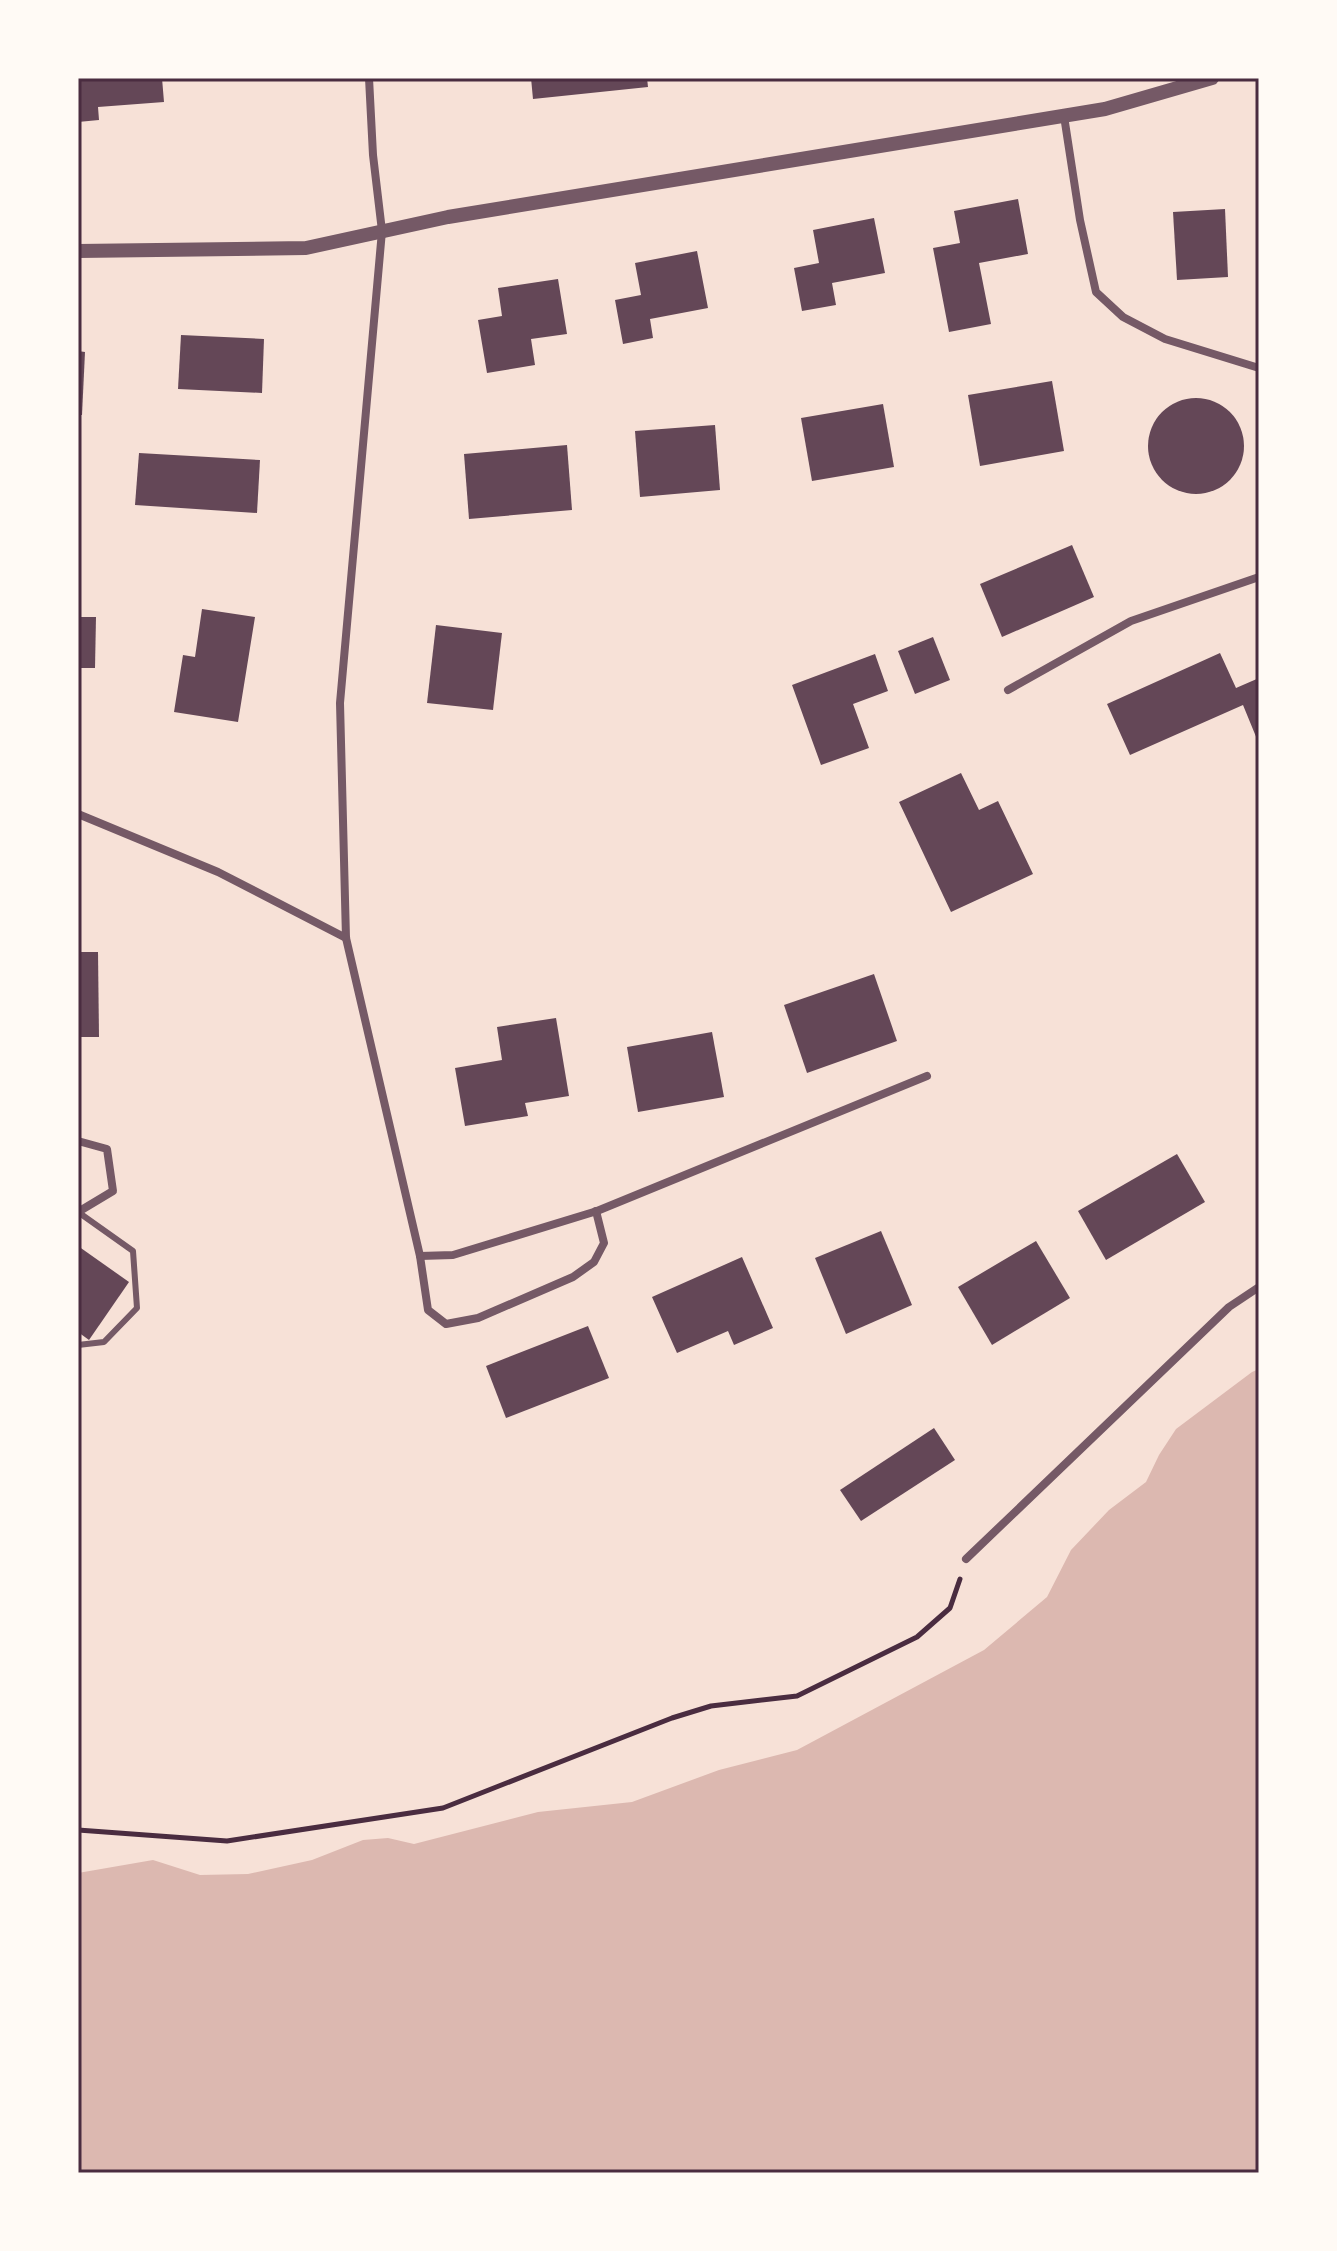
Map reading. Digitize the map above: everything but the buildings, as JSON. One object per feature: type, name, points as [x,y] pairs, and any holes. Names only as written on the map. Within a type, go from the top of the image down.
[{"type":"street","points":[[369,78],[373,155],[382,231],[340,703],[346,938],[420,1256],[428,1310],[446,1324],[478,1318],[573,1277],[594,1262],[604,1243],[596,1211]]},
{"type":"street","points":[[78,251],[306,248],[448,217],[1105,109],[1212,78]]},
{"type":"street","points":[[1064,116],[1080,220],[1096,292],[1123,317],[1165,339],[1259,368]]},
{"type":"street","points":[[1008,690],[1131,621],[1259,577]]},
{"type":"street","points":[[78,814],[218,872],[346,938]]},
{"type":"street","points":[[420,1256],[453,1255],[596,1211],[927,1076]]},
{"type":"street","points":[[78,1141],[107,1149],[113,1191],[78,1212]]},
{"type":"street","points":[[966,1559],[1229,1307],[1259,1287]]},
{"type":"lane","points":[[78,1212],[133,1251],[137,1308],[104,1342],[78,1345]]},
{"type":"path","points":[[78,1830],[227,1841],[443,1808],[672,1718],[711,1706],[797,1696],[917,1637],[950,1608],[966,1559]]},
{"type":"shaded area","points":[[1259,1369],[1259,2173],[78,2173],[78,1873],[153,1860],[200,1875],[248,1874],[312,1860],[363,1840],[388,1838],[414,1844],[538,1812],[632,1802],[719,1770],[797,1750],[984,1650],[1047,1597],[1071,1550],[1109,1510],[1146,1482],[1176,1429]]}]
